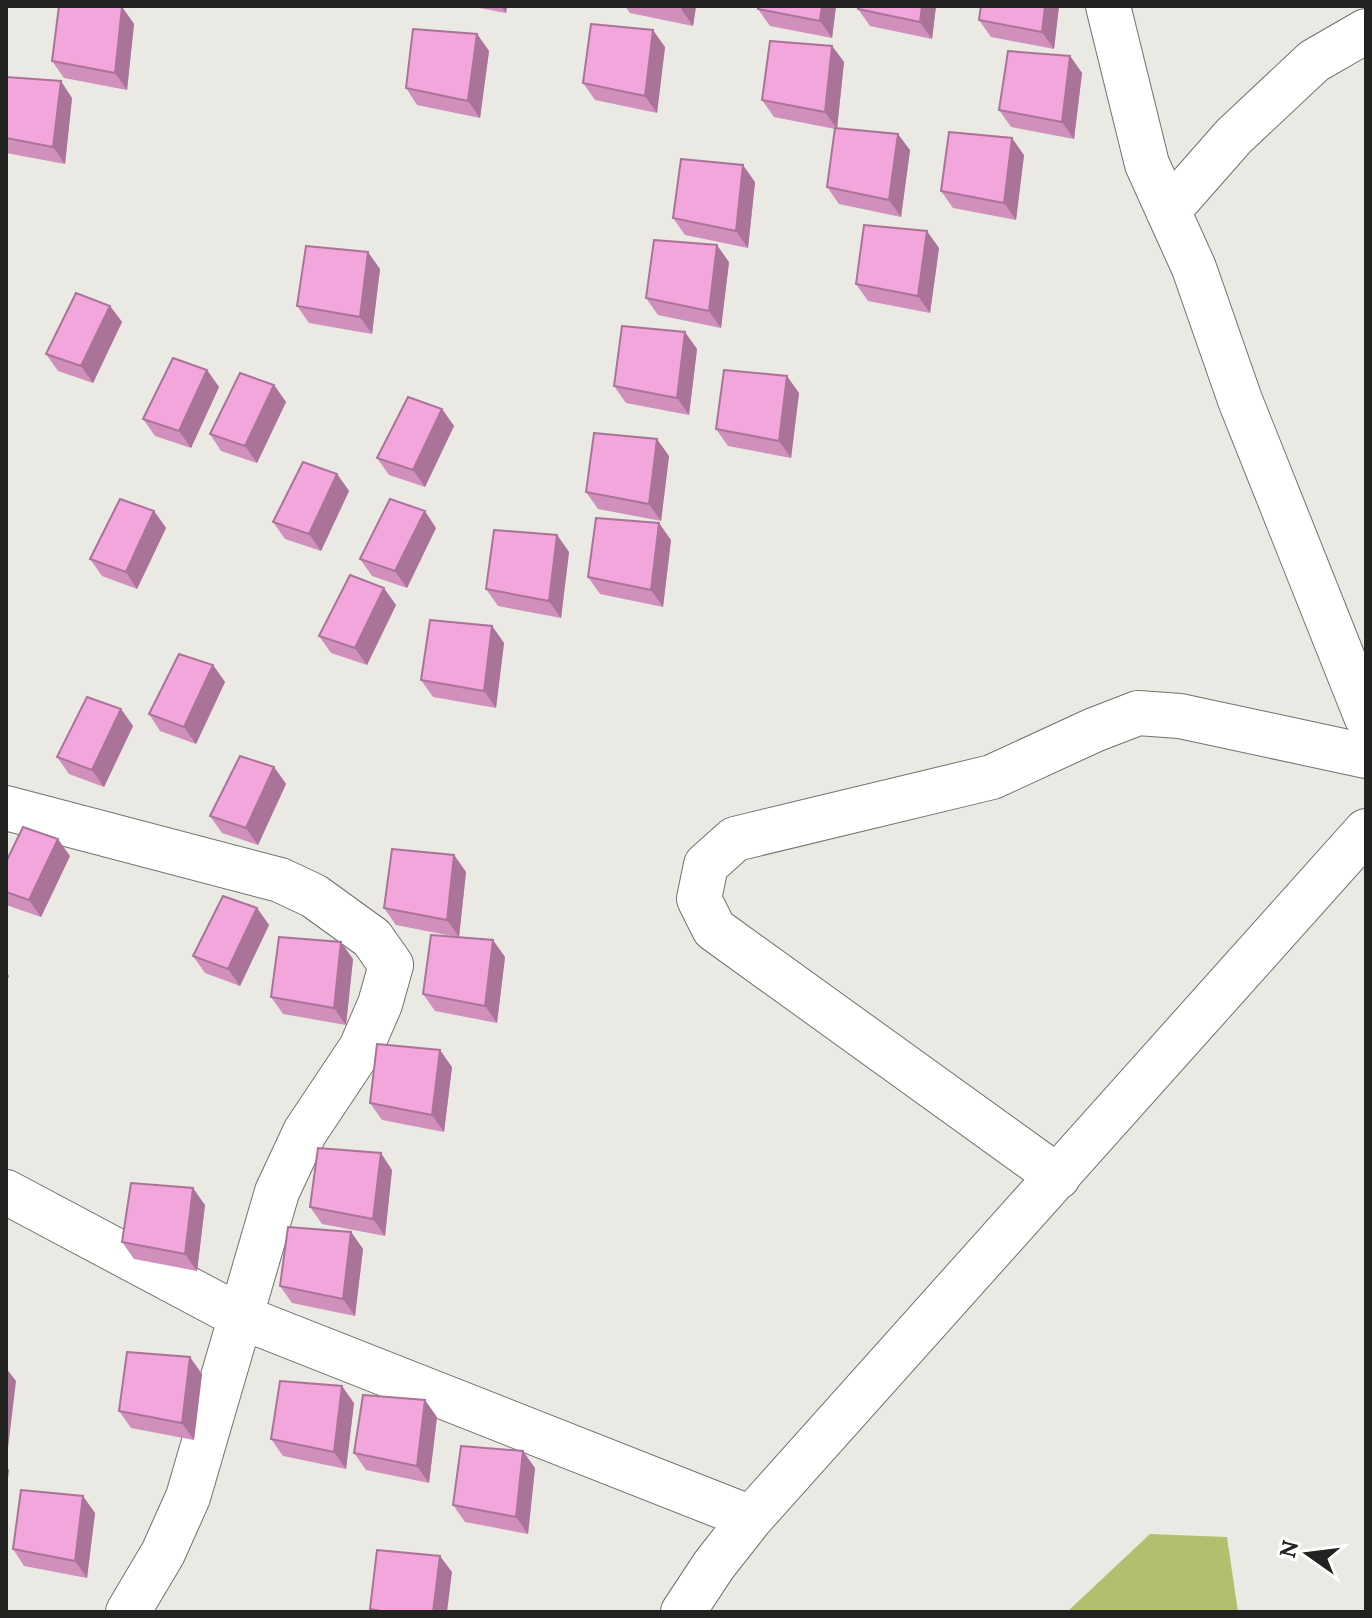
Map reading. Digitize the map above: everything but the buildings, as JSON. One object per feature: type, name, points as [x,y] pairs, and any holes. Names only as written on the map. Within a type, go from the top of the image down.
[{"type":"street","points":[[1108,6],[1147,164],[1194,268],[1240,400],[1366,716]]},
{"type":"street","points":[[1168,211],[1234,136],[1314,61],[1366,31]]},
{"type":"street","points":[[1058,1177],[714,929],[699,899],[706,865],[735,839],[992,777],[1138,713],[1180,716],[1366,756]]},
{"type":"street","points":[[6,808],[280,880],[314,896],[372,938],[391,965],[380,1004],[361,1048],[305,1132],[277,1192],[188,1497],[163,1553],[128,1612]]},
{"type":"street","points":[[683,1612],[714,1565],[751,1518],[1366,831]]},
{"type":"street","points":[[6,1192],[241,1317],[751,1518]]},
{"type":"green space","points":[[1150,1534],[1227,1537],[1238,1612],[1067,1612]]}]
